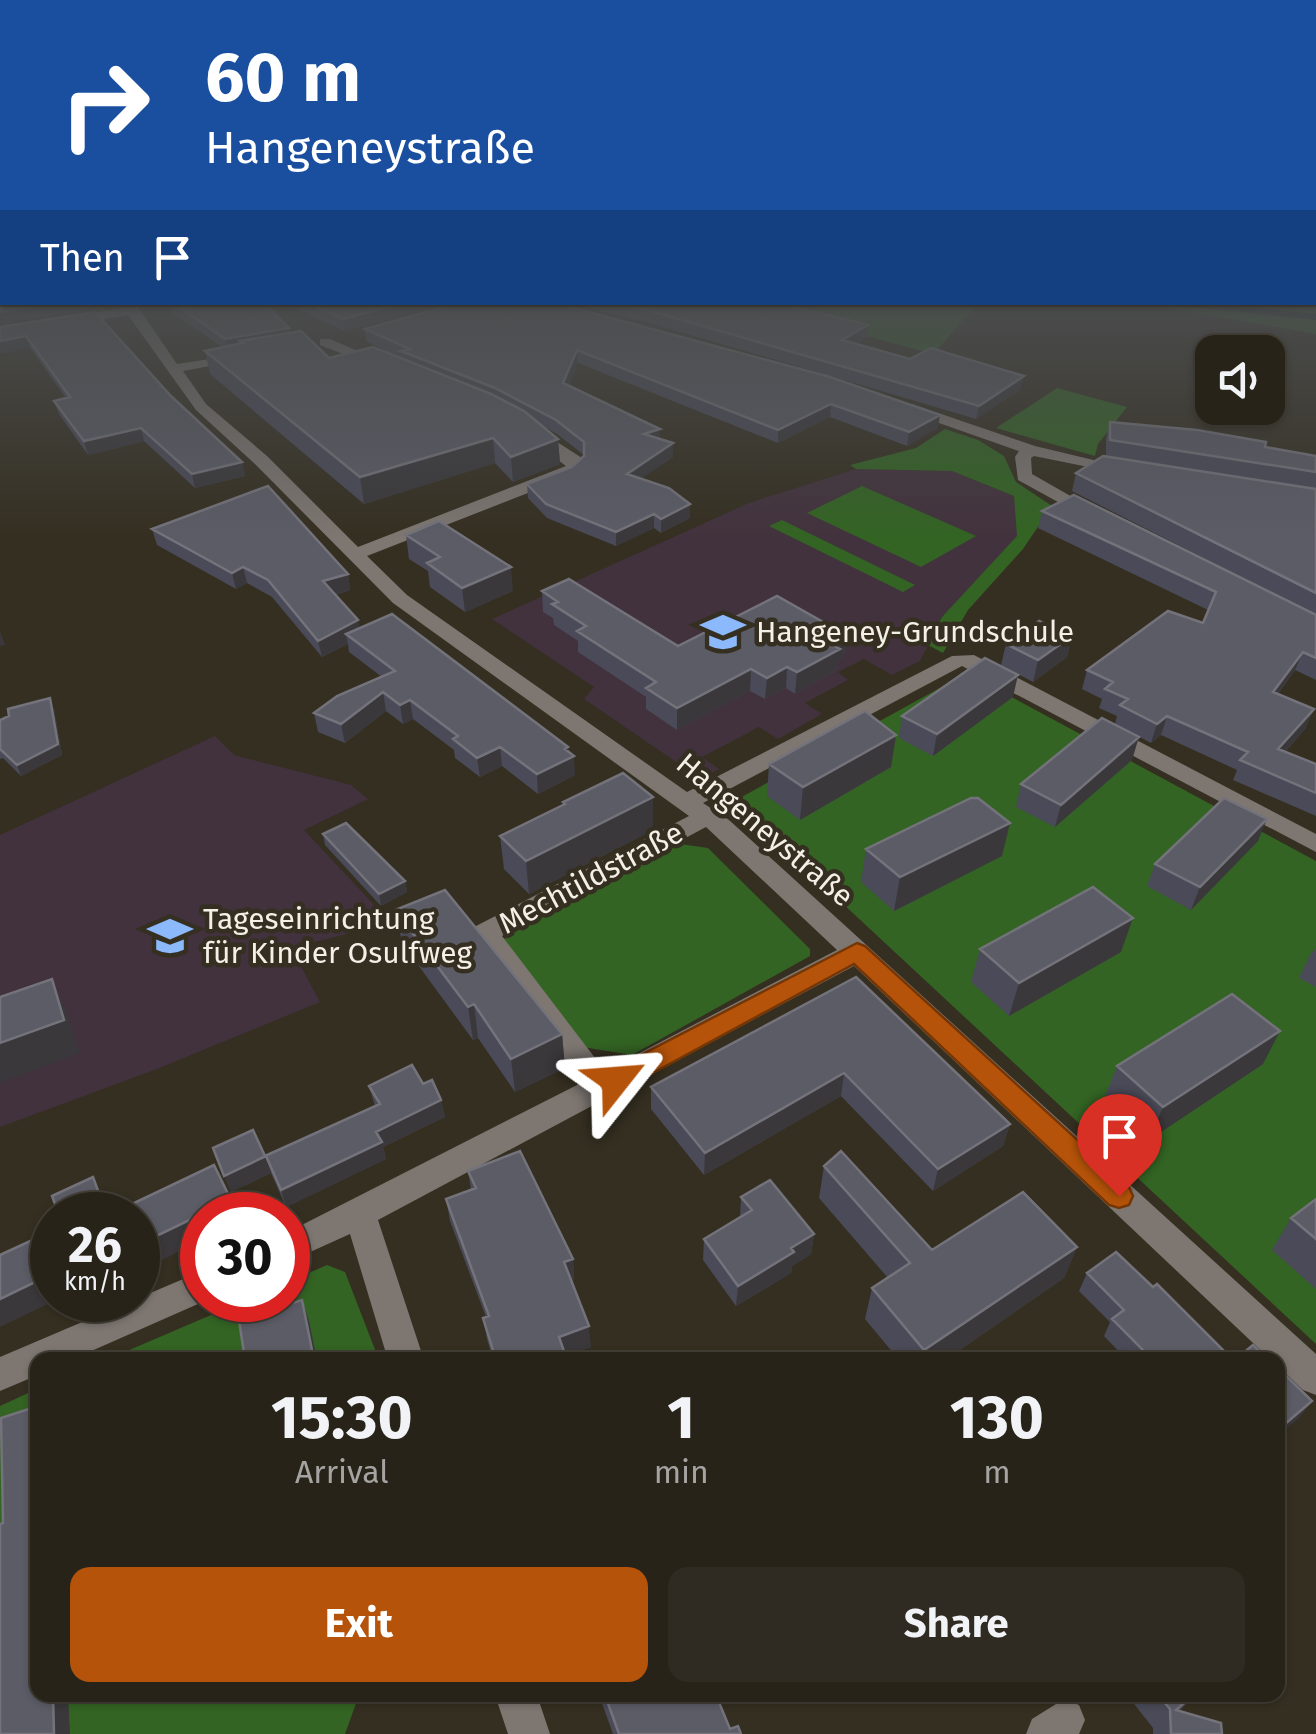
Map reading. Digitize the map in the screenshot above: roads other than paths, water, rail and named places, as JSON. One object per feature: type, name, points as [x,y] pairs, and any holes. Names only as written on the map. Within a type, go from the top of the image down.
[{"type":"street","name":"Hangeneystraße","points":[[177,378],[201,407],[261,460],[400,599],[698,809],[1316,1378]]},
{"type":"street","points":[[897,404],[1031,450],[1148,472]]},
{"type":"street","points":[[353,555],[573,469],[576,462],[566,454],[512,422]]},
{"type":"street","points":[[1031,450],[1022,457],[1024,476],[1110,523]]},
{"type":"street","points":[[698,809],[959,660],[993,668],[1316,844]]},
{"type":"street","name":"Mechtildstraße","points":[[601,1088],[485,933],[698,809]]},
{"type":"street","points":[[310,1237],[857,952]]},
{"type":"street","points":[[360,1214],[403,1352]]},
{"type":"street","points":[[50,1352],[180,1296]]},
{"type":"street","points":[[0,1374],[30,1361]]},
{"type":"street","points":[[518,1702],[529,1734]]},
{"type":"place","name":"Hangeney-Grundschule","points":[[723,632]]},
{"type":"place","name":"Tageseinrichtung für Kinder Osulfweg","points":[[170,936]]}]
